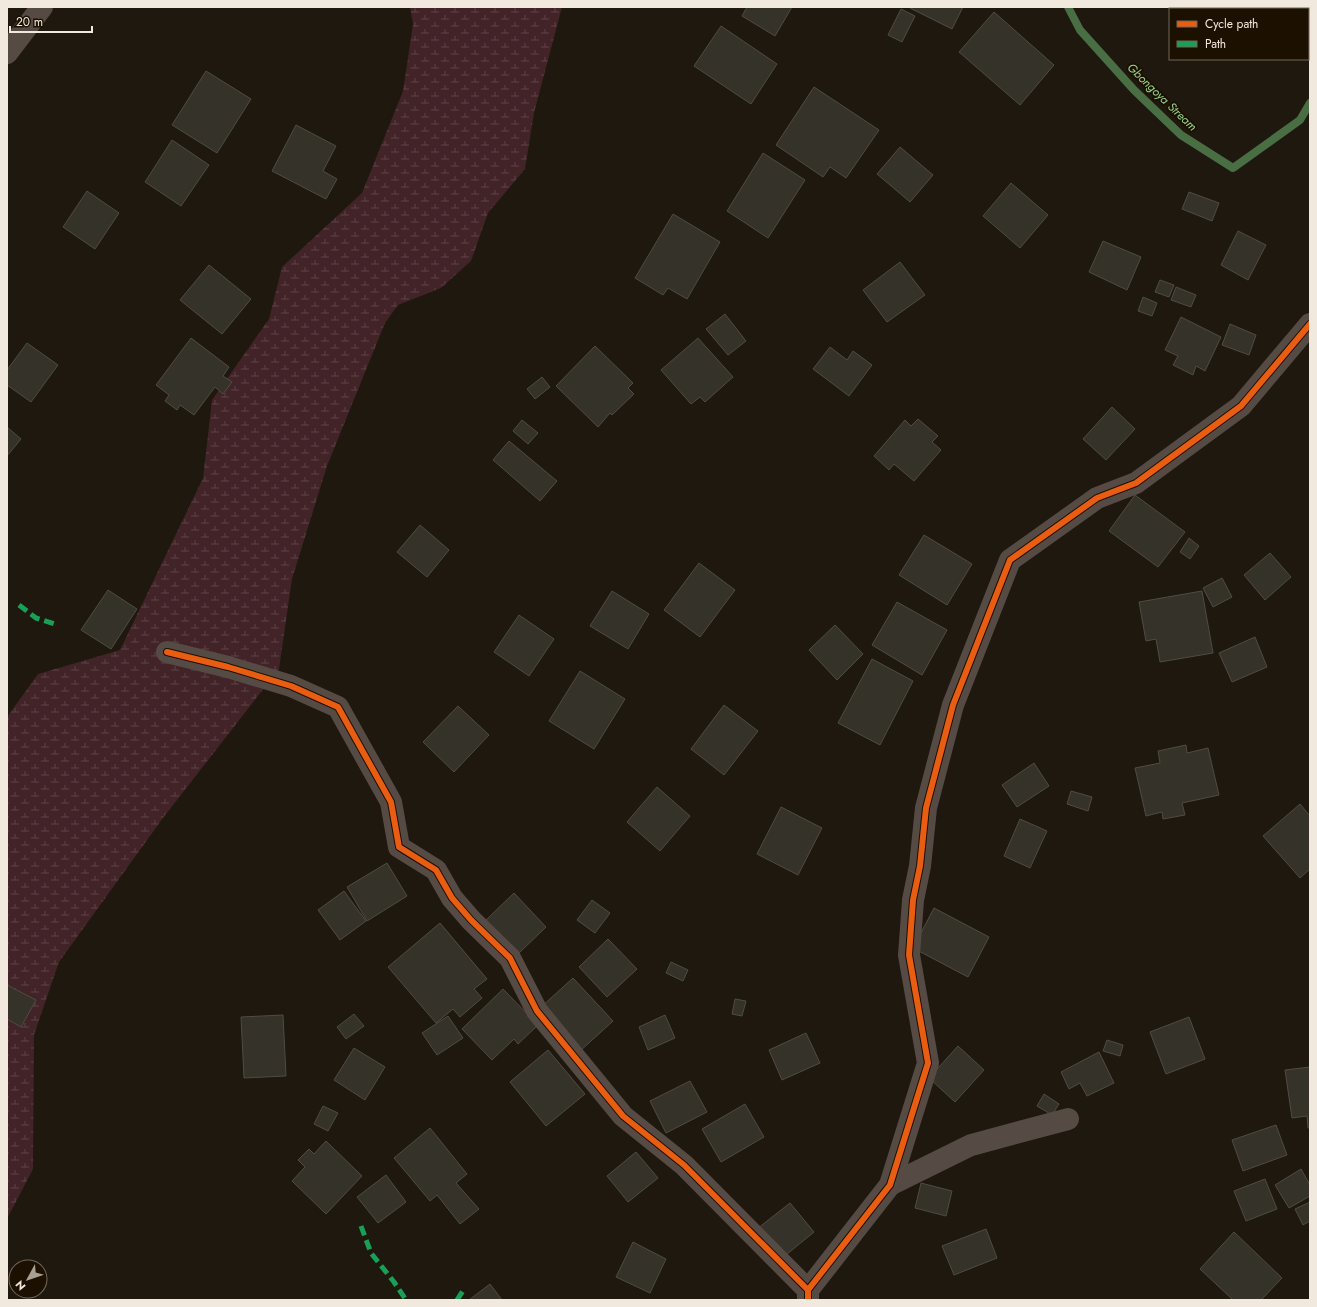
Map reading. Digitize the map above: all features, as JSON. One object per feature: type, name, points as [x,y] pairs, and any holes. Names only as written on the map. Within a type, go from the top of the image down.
[{"type":"street","points":[[7,53],[42,7]]},
{"type":"street","points":[[167,652],[228,667],[291,686],[338,707],[390,802],[398,847],[436,870],[452,898],[471,920],[510,958],[537,1011],[623,1116],[684,1165],[808,1295],[890,1185],[928,1063],[909,955],[913,900],[920,866],[926,808],[953,705],[1010,560],[1097,498],[1136,483],[1241,406],[1310,324]]},
{"type":"street","points":[[890,1185],[971,1145],[1068,1119]]},
{"type":"green space","points":[[410,7],[562,7],[534,113],[525,169],[488,213],[471,261],[441,288],[398,305],[385,323],[327,466],[292,579],[279,669],[163,818],[59,962],[34,1035],[33,1169],[7,1219],[7,717],[38,674],[120,650],[203,478],[212,400],[269,319],[282,267],[362,193],[403,91],[413,24]]},
{"type":"building","points":[[747,7],[792,7],[775,36],[742,16]]},
{"type":"building","points":[[910,7],[963,7],[952,29]]},
{"type":"building","points":[[901,9],[915,16],[902,42],[888,35]]},
{"type":"building","points":[[994,12],[1054,65],[1020,105],[959,52]]},
{"type":"building","points":[[721,26],[777,64],[751,104],[694,66]]},
{"type":"building","points":[[206,71],[251,99],[217,153],[172,125]]},
{"type":"building","points":[[814,87],[879,130],[846,178],[830,167],[823,177],[776,145]]},
{"type":"building","points":[[296,125],[336,146],[323,171],[337,179],[326,199],[272,171]]},
{"type":"building","points":[[172,140],[209,165],[181,206],[145,182]]},
{"type":"building","points":[[900,147],[933,175],[910,202],[877,174]]},
{"type":"building","points":[[763,153],[805,180],[768,238],[727,211]]},
{"type":"building","points":[[1011,183],[1048,215],[1020,248],[983,216]]},
{"type":"building","points":[[87,191],[119,213],[95,249],[63,227]]},
{"type":"building","points":[[1189,192],[1219,203],[1212,221],[1182,209]]},
{"type":"building","points":[[673,214],[720,242],[687,299],[668,288],[663,295],[635,278]]},
{"type":"building","points":[[1238,231],[1266,245],[1248,280],[1221,265]]},
{"type":"building","points":[[1103,241],[1141,257],[1127,290],[1089,272]]},
{"type":"building","points":[[900,262],[925,295],[887,322],[863,290]]},
{"type":"building","points":[[209,265],[251,299],[222,334],[180,300]]},
{"type":"building","points":[[1160,280],[1174,285],[1169,297],[1155,292]]},
{"type":"building","points":[[1176,287],[1196,295],[1191,307],[1171,300]]},
{"type":"building","points":[[1143,297],[1157,303],[1152,316],[1138,311]]},
{"type":"building","points":[[725,314],[746,341],[728,355],[706,329]]},
{"type":"building","points":[[1181,317],[1221,337],[1205,371],[1196,366],[1193,375],[1173,365],[1178,356],[1165,350]]},
{"type":"building","points":[[1230,324],[1256,335],[1249,355],[1222,345]]},
{"type":"building","points":[[191,338],[229,367],[223,376],[232,382],[223,394],[215,387],[194,415],[180,405],[177,410],[165,401],[169,395],[156,385]]},
{"type":"building","points":[[698,338],[733,377],[705,402],[700,397],[691,404],[661,370]]},
{"type":"building","points":[[27,343],[58,365],[31,402],[7,385],[7,370]]},
{"type":"building","points":[[595,346],[633,383],[628,388],[634,394],[612,415],[610,413],[598,427],[556,386]]},
{"type":"building","points":[[830,347],[847,360],[853,351],[872,365],[849,396],[813,369]]},
{"type":"building","points":[[542,377],[550,387],[535,399],[527,389]]},
{"type":"building","points":[[1112,407],[1135,429],[1106,460],[1083,439]]},
{"type":"building","points":[[918,419],[938,436],[932,442],[941,450],[914,481],[894,464],[889,470],[874,456],[905,420],[911,426]]},
{"type":"building","points":[[522,420],[538,433],[528,444],[513,431]]},
{"type":"building","points":[[7,427],[21,439],[7,456]]},
{"type":"building","points":[[509,441],[557,481],[540,501],[493,460]]},
{"type":"building","points":[[1135,495],[1185,532],[1158,567],[1109,531]]},
{"type":"building","points":[[420,525],[449,550],[427,577],[397,552]]},
{"type":"building","points":[[924,535],[972,564],[947,605],[899,575]]},
{"type":"building","points":[[1189,538],[1199,546],[1190,559],[1180,552]]},
{"type":"building","points":[[1270,553],[1291,577],[1265,600],[1244,575]]},
{"type":"building","points":[[699,563],[735,590],[700,637],[664,610]]},
{"type":"building","points":[[1222,578],[1232,597],[1213,607],[1203,588]]},
{"type":"building","points":[[108,590],[137,609],[111,649],[81,630]]},
{"type":"building","points":[[612,591],[649,614],[628,649],[590,626]]},
{"type":"building","points":[[1202,591],[1213,653],[1160,662],[1156,639],[1146,641],[1139,602]]},
{"type":"building","points":[[897,602],[947,630],[922,675],[872,645]]},
{"type":"building","points":[[519,615],[554,639],[529,676],[494,652]]},
{"type":"building","points":[[835,625],[863,654],[837,680],[809,650]]},
{"type":"building","points":[[1255,637],[1267,667],[1232,682],[1219,653]]},
{"type":"building","points":[[872,659],[913,681],[880,745],[838,723]]},
{"type":"building","points":[[580,671],[625,699],[594,749],[549,721]]},
{"type":"building","points":[[724,705],[758,731],[724,775],[691,749]]},
{"type":"building","points":[[458,706],[489,735],[454,772],[423,742]]},
{"type":"building","points":[[1186,745],[1187,753],[1208,748],[1219,795],[1182,803],[1185,815],[1163,819],[1162,812],[1146,816],[1135,768],[1160,763],[1158,751]]},
{"type":"building","points":[[1034,763],[1049,786],[1017,807],[1002,785]]},
{"type":"building","points":[[657,787],[690,816],[660,851],[627,822]]},
{"type":"building","points":[[1071,791],[1092,797],[1088,811],[1067,804]]},
{"type":"building","points":[[1300,804],[1310,816],[1310,869],[1300,878],[1263,836]]},
{"type":"building","points":[[781,807],[822,828],[798,875],[757,854]]},
{"type":"building","points":[[1020,819],[1047,831],[1030,868],[1004,856]]},
{"type":"building","points":[[387,863],[407,896],[367,921],[347,887]]},
{"type":"building","points":[[344,891],[366,921],[340,940],[318,910]]},
{"type":"building","points":[[514,893],[546,927],[517,955],[485,921]]},
{"type":"building","points":[[592,900],[610,913],[595,933],[577,920]]},
{"type":"building","points":[[934,908],[989,937],[968,977],[913,948]]},
{"type":"building","points":[[440,923],[487,979],[474,989],[482,998],[460,1017],[453,1009],[436,1023],[388,967]]},
{"type":"building","points":[[608,939],[637,969],[607,997],[579,967]]},
{"type":"building","points":[[671,962],[688,970],[683,981],[666,973]]},
{"type":"building","points":[[573,978],[613,1021],[580,1051],[540,1008]]},
{"type":"building","points":[[7,985],[36,1000],[21,1027],[7,1019]]},
{"type":"building","points":[[503,989],[538,1025],[518,1044],[514,1039],[492,1060],[462,1029]]},
{"type":"building","points":[[735,999],[746,1001],[742,1016],[732,1014]]},
{"type":"building","points":[[354,1014],[364,1026],[346,1039],[337,1027]]},
{"type":"building","points":[[283,1015],[286,1076],[244,1078],[241,1017]]},
{"type":"building","points":[[665,1015],[675,1038],[648,1050],[639,1027]]},
{"type":"building","points":[[448,1016],[463,1038],[437,1055],[422,1033]]},
{"type":"building","points":[[1189,1017],[1205,1059],[1166,1074],[1150,1032]]},
{"type":"building","points":[[806,1033],[820,1063],[782,1080],[769,1050]]},
{"type":"building","points":[[1107,1040],[1123,1045],[1120,1056],[1103,1051]]},
{"type":"building","points":[[958,1046],[984,1070],[955,1102],[929,1078]]},
{"type":"building","points":[[354,1048],[385,1067],[365,1100],[334,1080]]},
{"type":"building","points":[[548,1050],[585,1094],[546,1126],[510,1082]]},
{"type":"building","points":[[1099,1052],[1114,1083],[1087,1096],[1080,1083],[1069,1089],[1061,1072]]},
{"type":"building","points":[[1310,1067],[1310,1128],[1308,1128],[1307,1116],[1292,1118],[1285,1070]]},
{"type":"building","points":[[690,1081],[707,1112],[666,1133],[650,1101]]},
{"type":"building","points":[[1044,1094],[1059,1104],[1052,1115],[1037,1106]]},
{"type":"building","points":[[745,1104],[764,1137],[721,1162],[702,1129]]},
{"type":"building","points":[[323,1106],[338,1113],[328,1131],[314,1124]]},
{"type":"building","points":[[1276,1125],[1287,1155],[1243,1171],[1232,1140]]},
{"type":"building","points":[[430,1128],[467,1174],[456,1183],[479,1209],[460,1224],[437,1195],[430,1201],[394,1158]]},
{"type":"building","points":[[326,1141],[362,1176],[326,1214],[292,1181],[305,1167],[298,1160],[309,1149],[314,1154]]},
{"type":"building","points":[[636,1152],[658,1178],[628,1202],[607,1176]]},
{"type":"building","points":[[1301,1169],[1310,1185],[1310,1196],[1289,1208],[1275,1185]]},
{"type":"building","points":[[386,1175],[406,1202],[378,1223],[357,1197]]},
{"type":"building","points":[[1265,1179],[1277,1209],[1246,1221],[1234,1191]]},
{"type":"building","points":[[921,1183],[952,1191],[946,1216],[915,1208]]},
{"type":"building","points":[[1310,1202],[1310,1221],[1303,1225],[1295,1209]]},
{"type":"building","points":[[790,1203],[814,1232],[781,1259],[757,1229]]},
{"type":"building","points":[[986,1229],[997,1258],[954,1275],[942,1246]]},
{"type":"building","points":[[1234,1232],[1282,1278],[1261,1300],[1233,1300],[1200,1269]]},
{"type":"building","points":[[633,1242],[666,1259],[650,1293],[616,1277]]},
{"type":"building","points":[[490,1284],[502,1300],[469,1300]]},
{"type":"waterway","name":"Gbongoya Stream","points":[[1068,7],[1080,30],[1134,90],[1181,135],[1233,168],[1300,120],[1310,103]]},
{"type":"marked path","points":[[19,605],[36,618],[58,625]]},
{"type":"marked path","points":[[361,1226],[371,1253],[406,1300]]},
{"type":"marked path","points":[[457,1300],[464,1289]]},
{"type":"cycle path","points":[[808,1300],[808,1290],[890,1185],[928,1063],[909,955],[913,900],[920,866],[926,808],[953,705],[1010,560],[1097,498],[1136,483],[1241,406],[1310,324]]},
{"type":"cycle path","points":[[167,652],[228,667],[291,686],[338,707],[391,802],[399,847],[436,870],[452,898],[471,920],[510,958],[537,1011],[623,1116],[684,1165],[808,1290]]}]
